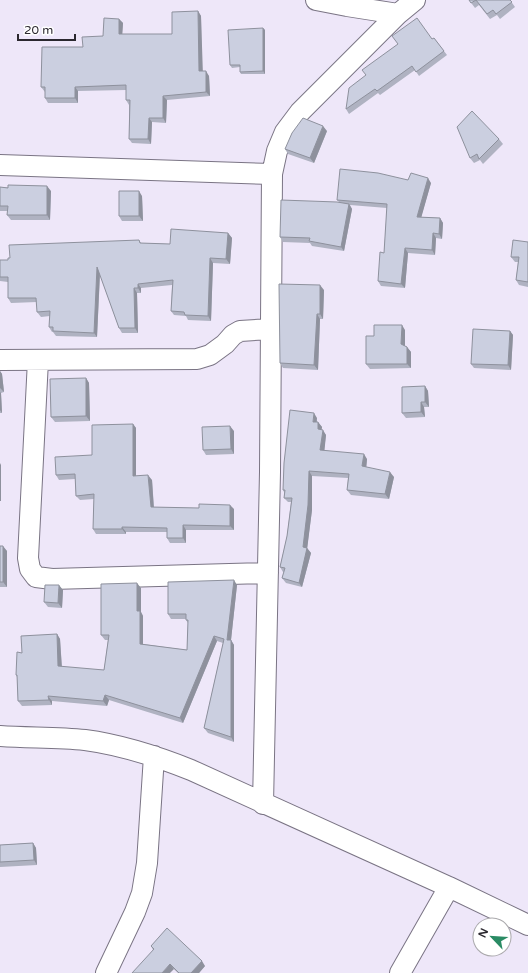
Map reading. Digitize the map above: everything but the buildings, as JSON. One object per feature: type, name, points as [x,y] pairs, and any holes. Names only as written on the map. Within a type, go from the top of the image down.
[{"type":"street","points":[[316,0],[398,14]]},
{"type":"street","points":[[263,804],[270,472],[272,174],[277,151],[285,132],[300,112],[398,14],[415,0]]},
{"type":"street","points":[[0,166],[272,174]]},
{"type":"street","points":[[0,360],[197,359],[210,355],[225,344],[233,335],[240,331],[270,329]]},
{"type":"street","points":[[38,360],[28,558],[30,569],[36,577],[52,579],[268,573]]},
{"type":"street","points":[[0,736],[85,740],[133,749],[154,756],[191,770],[263,804],[449,887],[528,925]]},
{"type":"street","points":[[106,973],[135,912],[142,893],[147,863],[154,756]]},
{"type":"street","points":[[400,973],[449,887]]}]
